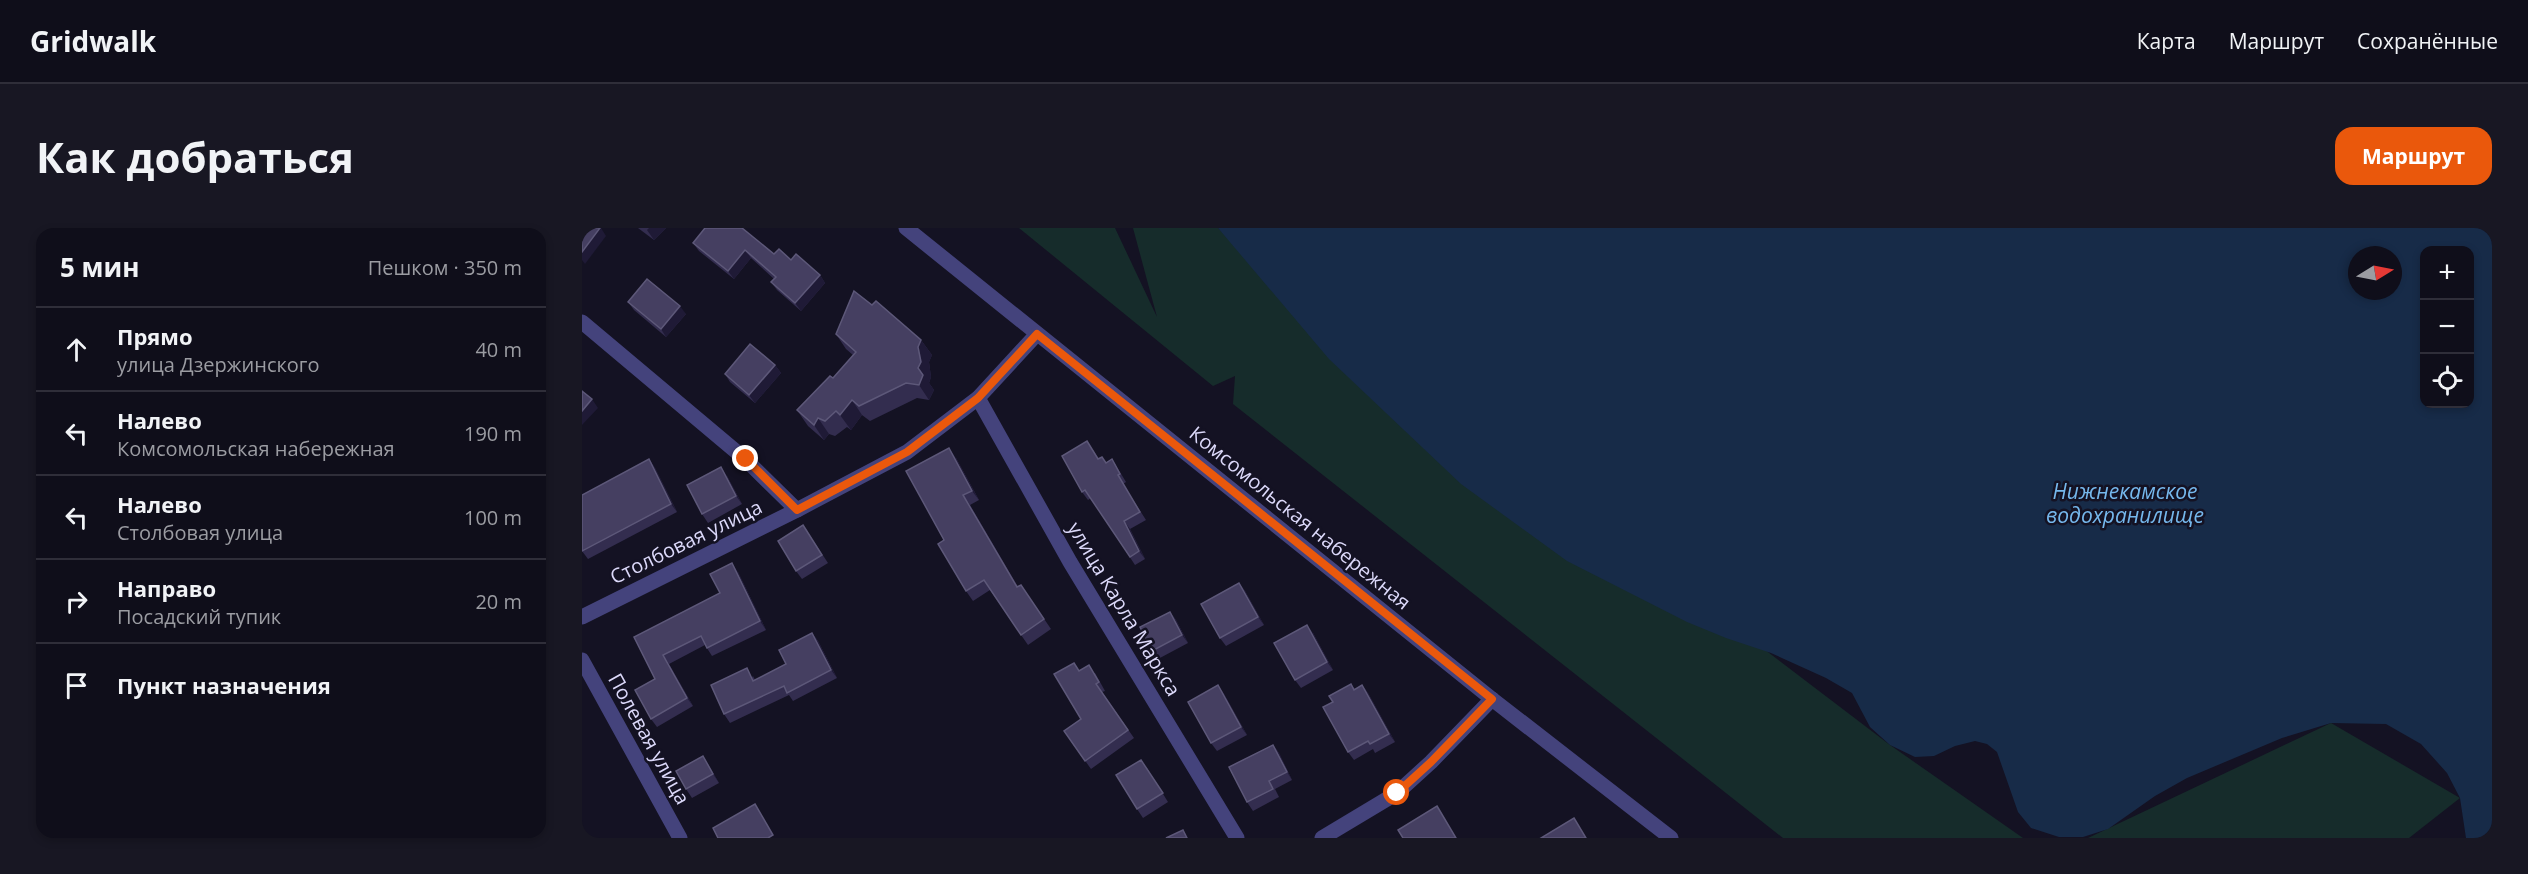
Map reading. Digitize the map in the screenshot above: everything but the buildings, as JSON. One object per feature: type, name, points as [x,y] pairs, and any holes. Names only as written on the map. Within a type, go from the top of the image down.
[{"type":"street","name":"Комсомольская набережная","points":[[906,228],[1492,699],[1671,838]]},
{"type":"street","points":[[582,322],[746,459],[797,510]]},
{"type":"street","name":"Столбовая улица","points":[[582,617],[797,510],[907,452],[978,398],[1037,334]]},
{"type":"street","name":"улица Карла Маркса","points":[[978,398],[1070,561],[1237,838]]},
{"type":"street","name":"Полевая улица","points":[[582,660],[680,838]]},
{"type":"street","points":[[1322,838],[1397,793],[1431,762],[1492,699]]},
{"type":"green space","points":[[1019,228],[1115,228],[1157,317],[1133,228],[1218,228],[1234,245],[1890,745],[2023,838],[1783,838],[1233,404],[1235,376],[1213,386]]},
{"type":"green space","points":[[2331,723],[2460,798],[2409,838],[2088,838]]},
{"type":"water","name":"Нижнекамское водохранилище","points":[[1218,228],[2492,228],[2492,838],[2466,838],[2460,798],[2447,773],[2421,744],[2386,724],[2331,723],[2282,738],[2187,778],[2155,796],[2108,829],[2083,837],[2059,837],[2031,828],[2018,812],[1997,752],[1987,744],[1975,741],[1955,746],[1934,756],[1915,757],[1890,745],[1870,727],[1852,693],[1826,678],[1771,653],[1687,622],[1567,561],[1461,484],[1329,359]]},
{"type":"route","points":[[746,459],[797,510],[907,452],[978,398],[1023,352],[1037,334],[1492,699],[1431,762],[1397,793]]}]
